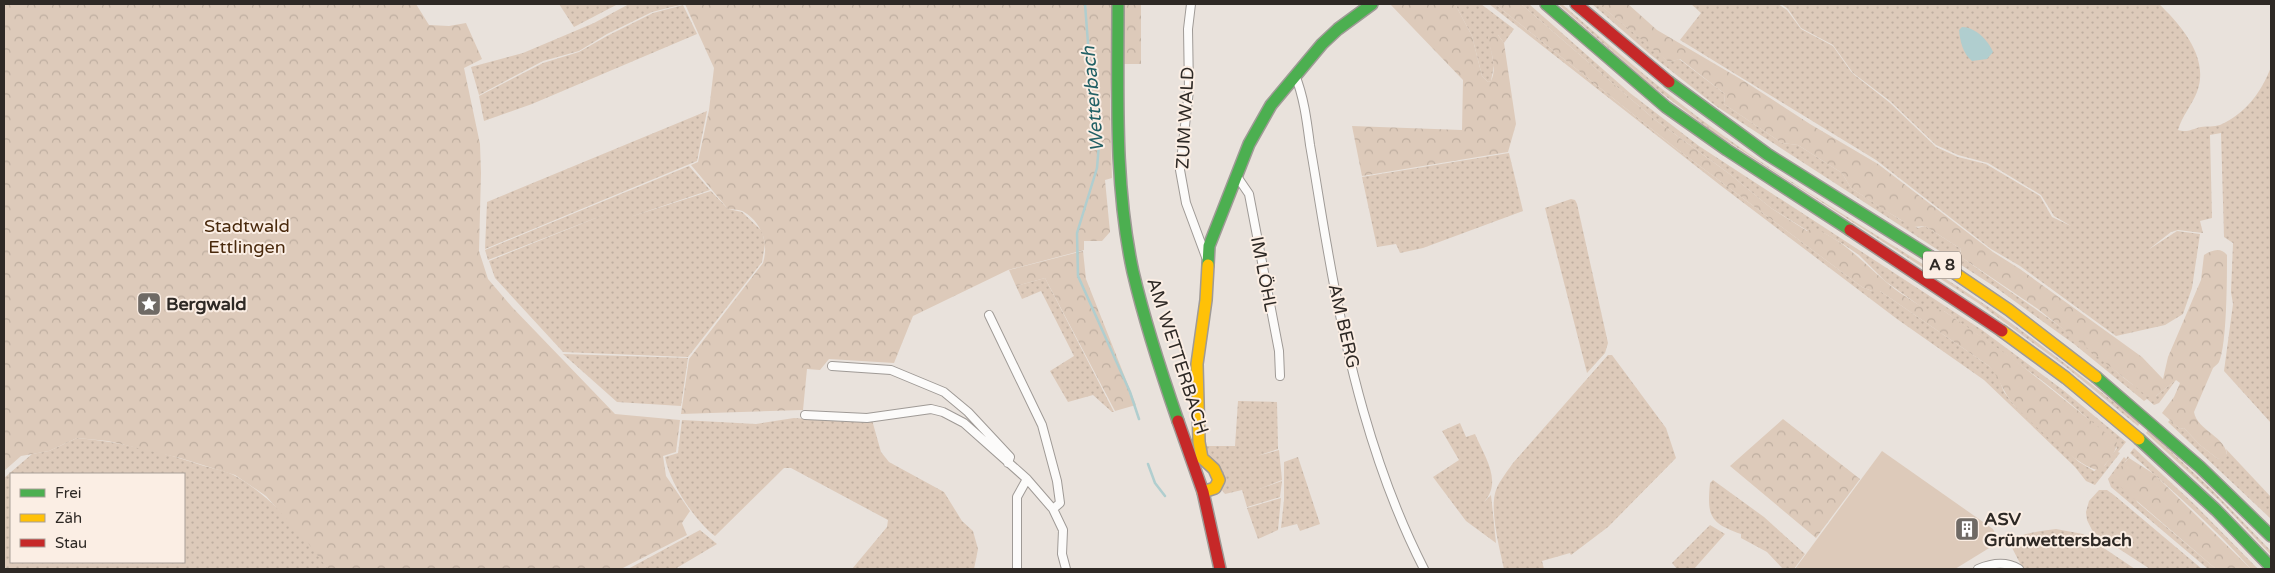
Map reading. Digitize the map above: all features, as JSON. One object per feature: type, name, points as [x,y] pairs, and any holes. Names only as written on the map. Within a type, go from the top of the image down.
[{"type":"main road","name":"AM WETTERBACH","points":[[1118,4],[1117,90],[1123,204],[1136,286],[1150,339],[1202,492],[1220,569]]},
{"type":"main road","points":[[1202,492],[1218,485],[1219,480],[1214,469],[1202,458],[1199,442],[1197,364],[1206,300],[1209,246],[1249,144],[1263,118],[1295,75],[1338,28],[1372,4]]},
{"type":"main road","name":"A 8","points":[[1546,4],[1632,80],[1691,125],[1992,324],[2056,371],[2174,470],[2271,567]]},
{"type":"main road","name":"A 8","points":[[1576,4],[1664,80],[1714,117],[1768,155],[1967,281],[2065,351],[2160,428],[2271,536]]},
{"type":"street","name":"ZUM WALD","points":[[1191,4],[1188,29],[1189,90],[1180,170],[1186,203],[1207,259]]},
{"type":"street","name":"AM BERG","points":[[1295,75],[1300,86],[1331,267],[1368,429],[1382,473],[1424,569]]},
{"type":"street","name":"IM LÖHL","points":[[1236,175],[1249,194],[1279,351],[1280,376]]},
{"type":"street","points":[[989,315],[1027,388],[1042,425],[1057,481],[1060,503],[1053,509]]},
{"type":"street","points":[[832,366],[891,370],[944,392],[968,412],[1010,457],[1008,463]]},
{"type":"street","points":[[805,415],[867,418],[931,409],[943,412],[964,423],[1027,479],[1053,509],[1063,530],[1062,554],[1066,569]]},
{"type":"street","points":[[1017,569],[1017,497],[1027,479]]},
{"type":"street","points":[[1978,569],[2004,563],[2019,569]]},
{"type":"green space","name":"Stadtwald Ettlingen","points":[[4,4],[416,4],[429,25],[449,26],[466,23],[482,59],[464,68],[480,144],[479,251],[488,279],[512,307],[615,414],[680,420],[676,452],[663,456],[666,476],[690,511],[682,523],[687,535],[621,569],[328,569],[308,543],[266,496],[235,475],[180,458],[108,441],[77,438],[49,451],[21,456],[4,471]]},
{"type":"green space","points":[[559,4],[618,4],[574,27]]},
{"type":"green space","points":[[629,4],[684,4],[652,12],[607,34],[579,51],[543,61],[479,95],[471,67],[523,53],[594,23]]},
{"type":"green space","points":[[685,4],[1141,4],[1141,64],[1112,64],[1110,100],[1112,178],[1105,180],[1110,232],[1102,241],[1084,241],[1084,250],[1008,270],[913,316],[894,363],[829,359],[820,370],[807,369],[803,410],[681,414],[689,359],[763,263],[765,256],[764,241],[760,228],[742,211],[728,209],[691,165],[698,162],[709,110],[714,68]]},
{"type":"green space","points":[[1390,4],[1455,4],[1472,36],[1482,76],[1488,82],[1491,81],[1494,70],[1488,37],[1490,33],[1498,35],[1504,43],[1516,124],[1508,152],[1362,176],[1352,126],[1462,130],[1463,80]]},
{"type":"green space","points":[[1455,4],[1481,4],[1514,29],[1504,43],[1498,35],[1489,40],[1494,65],[1491,81],[1488,82],[1482,76],[1472,36]]},
{"type":"green space","points":[[1489,4],[1495,4],[1673,146],[1862,287],[1872,291],[1880,291],[1989,366],[1997,374],[2004,392],[2014,405],[2079,462],[2094,471],[2105,465],[2117,448],[2077,409],[2055,391],[1944,311],[1927,311],[1885,281],[1859,255],[1843,244],[1824,233],[1808,231],[1771,208],[1731,175],[1654,119],[1521,4],[1529,4],[1630,93],[1699,146],[1982,330],[2063,390],[2126,442],[2118,452],[2120,453],[2095,485],[2086,481],[2075,467],[1984,380],[1897,319],[1720,185]]},
{"type":"green space","points":[[1495,4],[1521,4],[1654,119],[1731,175],[1771,208],[1807,231],[1813,228],[1834,239],[1900,293],[1927,310],[1930,307],[1944,311],[2016,361],[2117,442],[2111,457],[2100,470],[2081,463],[2068,454],[2014,405],[1989,366],[1880,291],[1872,291],[1862,287],[1673,146]]},
{"type":"green space","points":[[1558,4],[1562,4],[1653,82],[1724,136],[1777,173],[1987,306],[2046,349],[2140,423],[2138,426],[2066,367],[1978,303],[1713,132],[1652,86]]},
{"type":"green space","points":[[1592,4],[1599,4],[1669,62],[1679,59],[1725,94],[1724,104],[1782,143],[1798,145],[1842,173],[1851,188],[1899,219],[1918,228],[1925,226],[1961,249],[1960,252],[1964,259],[2076,338],[2138,388],[2156,396],[2176,380],[2159,403],[2154,405],[2147,399],[2144,401],[2074,344],[1995,287],[1716,106],[1651,55]]},
{"type":"green space","points":[[1599,4],[1628,4],[1657,30],[1878,164],[1993,252],[2020,269],[2142,357],[2163,379],[2168,357],[2201,280],[2204,255],[2216,250],[2225,252],[2227,255],[2227,294],[2222,353],[2219,362],[2213,368],[2194,412],[2196,419],[2223,444],[2227,457],[2218,459],[2200,445],[2184,428],[2180,429],[2162,413],[2174,397],[2180,383],[2176,380],[2156,396],[2148,397],[2038,309],[1964,259],[1960,255],[1961,249],[1925,226],[1913,227],[1886,211],[1851,188],[1842,173],[1798,145],[1782,143],[1724,104],[1725,94],[1680,59],[1669,62]]},
{"type":"green space","points":[[1691,4],[1778,4],[1787,10],[1801,29],[1833,46],[1852,73],[1889,102],[1936,147],[1958,157],[1986,164],[2040,196],[2052,217],[2071,226],[2054,216],[2041,195],[1988,163],[1958,155],[1936,145],[1890,101],[1853,73],[1833,45],[1801,28],[1788,9],[1781,4],[2159,4],[2184,32],[2191,43],[2200,67],[2197,92],[2184,115],[2178,130],[2181,131],[2220,125],[2238,115],[2257,94],[2271,67],[2271,423],[2224,371],[2233,304],[2231,292],[2233,243],[2224,237],[2221,133],[2210,135],[2212,218],[2200,221],[2203,233],[2178,230],[2171,232],[2148,250],[2177,231],[2200,234],[2192,288],[2183,314],[2165,325],[2116,336],[2020,266],[1991,249],[1876,160],[1680,40],[1701,13]]},
{"type":"green space","points":[[683,5],[697,34],[532,104],[484,121],[479,96],[543,63],[579,52],[653,13]]},
{"type":"green space","points":[[707,111],[697,161],[485,249],[487,202]]},
{"type":"green space","points":[[1509,153],[1523,211],[1423,248],[1400,253],[1396,244],[1377,247],[1362,177]]},
{"type":"green space","points":[[689,166],[710,190],[630,217],[711,191],[728,209],[742,212],[762,231],[765,244],[762,262],[688,357],[563,352],[495,278],[489,261],[611,212],[488,260],[485,250]]},
{"type":"green space","points":[[1571,199],[1575,200],[1577,204],[1608,343],[1605,353],[1587,373],[1545,208]]},
{"type":"green space","points":[[1083,251],[1086,279],[1136,405],[1115,411],[1045,278],[1016,286],[1009,270]]},
{"type":"green space","points":[[1045,278],[1114,412],[1093,395],[1068,402],[1050,371],[1074,356],[1041,291],[1022,299],[1016,286]]},
{"type":"green space","points":[[563,354],[688,358],[681,406],[617,402]]},
{"type":"green space","points":[[1608,355],[1612,355],[1666,428],[1676,458],[1608,527],[1571,555],[1570,553],[1542,561],[1544,569],[1504,569],[1494,518],[1496,490],[1513,463]]},
{"type":"green space","points":[[1238,401],[1277,402],[1278,449],[1257,456],[1279,450],[1282,480],[1259,489],[1282,481],[1280,497],[1247,507],[1242,490],[1225,494],[1221,489],[1225,478],[1204,446],[1235,446]]},
{"type":"green space","points":[[794,418],[850,422],[872,420],[881,452],[889,462],[944,492],[962,521],[973,531],[978,549],[974,569],[852,569],[887,527],[888,520],[791,468],[784,468],[715,536],[691,511],[677,489],[667,467],[665,457],[678,453],[682,420],[756,424]]},
{"type":"green space","points":[[1783,419],[1860,479],[1816,538],[1730,466]]},
{"type":"green space","points":[[2170,420],[2180,429],[2184,428],[2200,445],[2218,459],[2227,454],[2226,449],[2271,497],[2271,519],[2168,422]]},
{"type":"green space","points":[[1460,423],[1466,437],[1475,434],[1490,468],[1492,486],[1484,502],[1491,495],[1496,543],[1466,521],[1433,477],[1459,460],[1442,431]]},
{"type":"green space","points":[[2148,430],[2212,490],[2271,551],[2271,555],[2220,501],[2146,433]]},
{"type":"green space","points":[[77,438],[126,445],[157,452],[230,473],[262,494],[275,506],[310,544],[328,569],[4,569],[4,478],[32,454],[49,451]]},
{"type":"green space","points":[[2134,448],[2194,504],[2258,569],[2251,569],[2176,494],[2130,453]]},
{"type":"green space","points":[[1882,451],[1993,529],[1999,542],[1955,569],[1795,569]]},
{"type":"green space","points":[[2128,456],[2129,458],[2125,462],[2137,502],[2216,569],[2208,569],[2111,487],[2108,479],[2124,457],[2126,459]]},
{"type":"green space","points":[[1298,457],[1320,524],[1300,531],[1297,524],[1281,528],[1284,500],[1284,462]]},
{"type":"green space","points":[[2129,458],[2154,474],[2251,569],[2216,569],[2116,483],[2115,479],[2118,470]]},
{"type":"green space","points":[[1713,480],[1764,517],[1805,554],[1794,569],[1783,569],[1767,552],[1741,538],[1741,534],[1722,526],[1716,521],[1712,516],[1709,503],[1710,483]]},
{"type":"green space","points":[[2099,490],[2107,490],[2114,495],[2202,569],[2150,569],[2093,532],[2087,520],[2086,512],[2089,501]]},
{"type":"green space","points":[[1281,498],[1278,530],[1258,539],[1247,508]]},
{"type":"green space","points":[[1710,525],[1725,534],[1694,569],[1677,569],[1672,563]]},
{"type":"green space","points":[[2056,529],[2083,534],[2135,569],[2023,569],[2009,542],[2025,534]]},
{"type":"green space","points":[[700,530],[717,544],[675,569],[628,569]]},
{"type":"water","points":[[1962,27],[1972,29],[1988,43],[1993,52],[1987,59],[1972,61],[1969,58],[1964,51],[1960,38],[1959,30]]},
{"type":"waterway","name":"Wetterbach","points":[[1085,4],[1093,109],[1099,144],[1097,168],[1077,233],[1078,276],[1130,392],[1139,419]]},
{"type":"waterway","name":"Wetterbach","points":[[1148,464],[1155,483],[1165,496]]},
{"type":"traffic: fast","points":[[1118,4],[1118,139],[1127,239],[1143,310],[1159,366],[1178,421]]},
{"type":"traffic: fast","points":[[1208,265],[1209,246],[1249,144],[1271,105],[1322,44],[1338,29],[1372,4]]},
{"type":"traffic: fast","points":[[1546,4],[1666,107],[1727,150],[1850,230]]},
{"type":"traffic: fast","points":[[1669,82],[1767,154],[1931,257]]},
{"type":"traffic: fast","points":[[2096,377],[2200,467],[2271,536]]},
{"type":"traffic: fast","points":[[2139,439],[2216,510],[2271,567]]},
{"type":"traffic: slow","points":[[1931,257],[2009,310],[2096,377]]},
{"type":"traffic: slow","points":[[1203,492],[1215,488],[1219,480],[1214,469],[1202,458],[1199,442],[1197,364],[1206,300],[1208,265]]},
{"type":"traffic: slow","points":[[2002,331],[2066,378],[2139,439]]},
{"type":"traffic: jam","points":[[1576,4],[1669,82]]},
{"type":"traffic: jam","points":[[1850,230],[2002,331]]},
{"type":"traffic: jam","points":[[1178,421],[1203,492],[1220,569]]},
{"type":"place","name":"Bergwald","points":[[149,304]]},
{"type":"place","name":"ASV Grünwettersbach","points":[[1967,529]]}]
